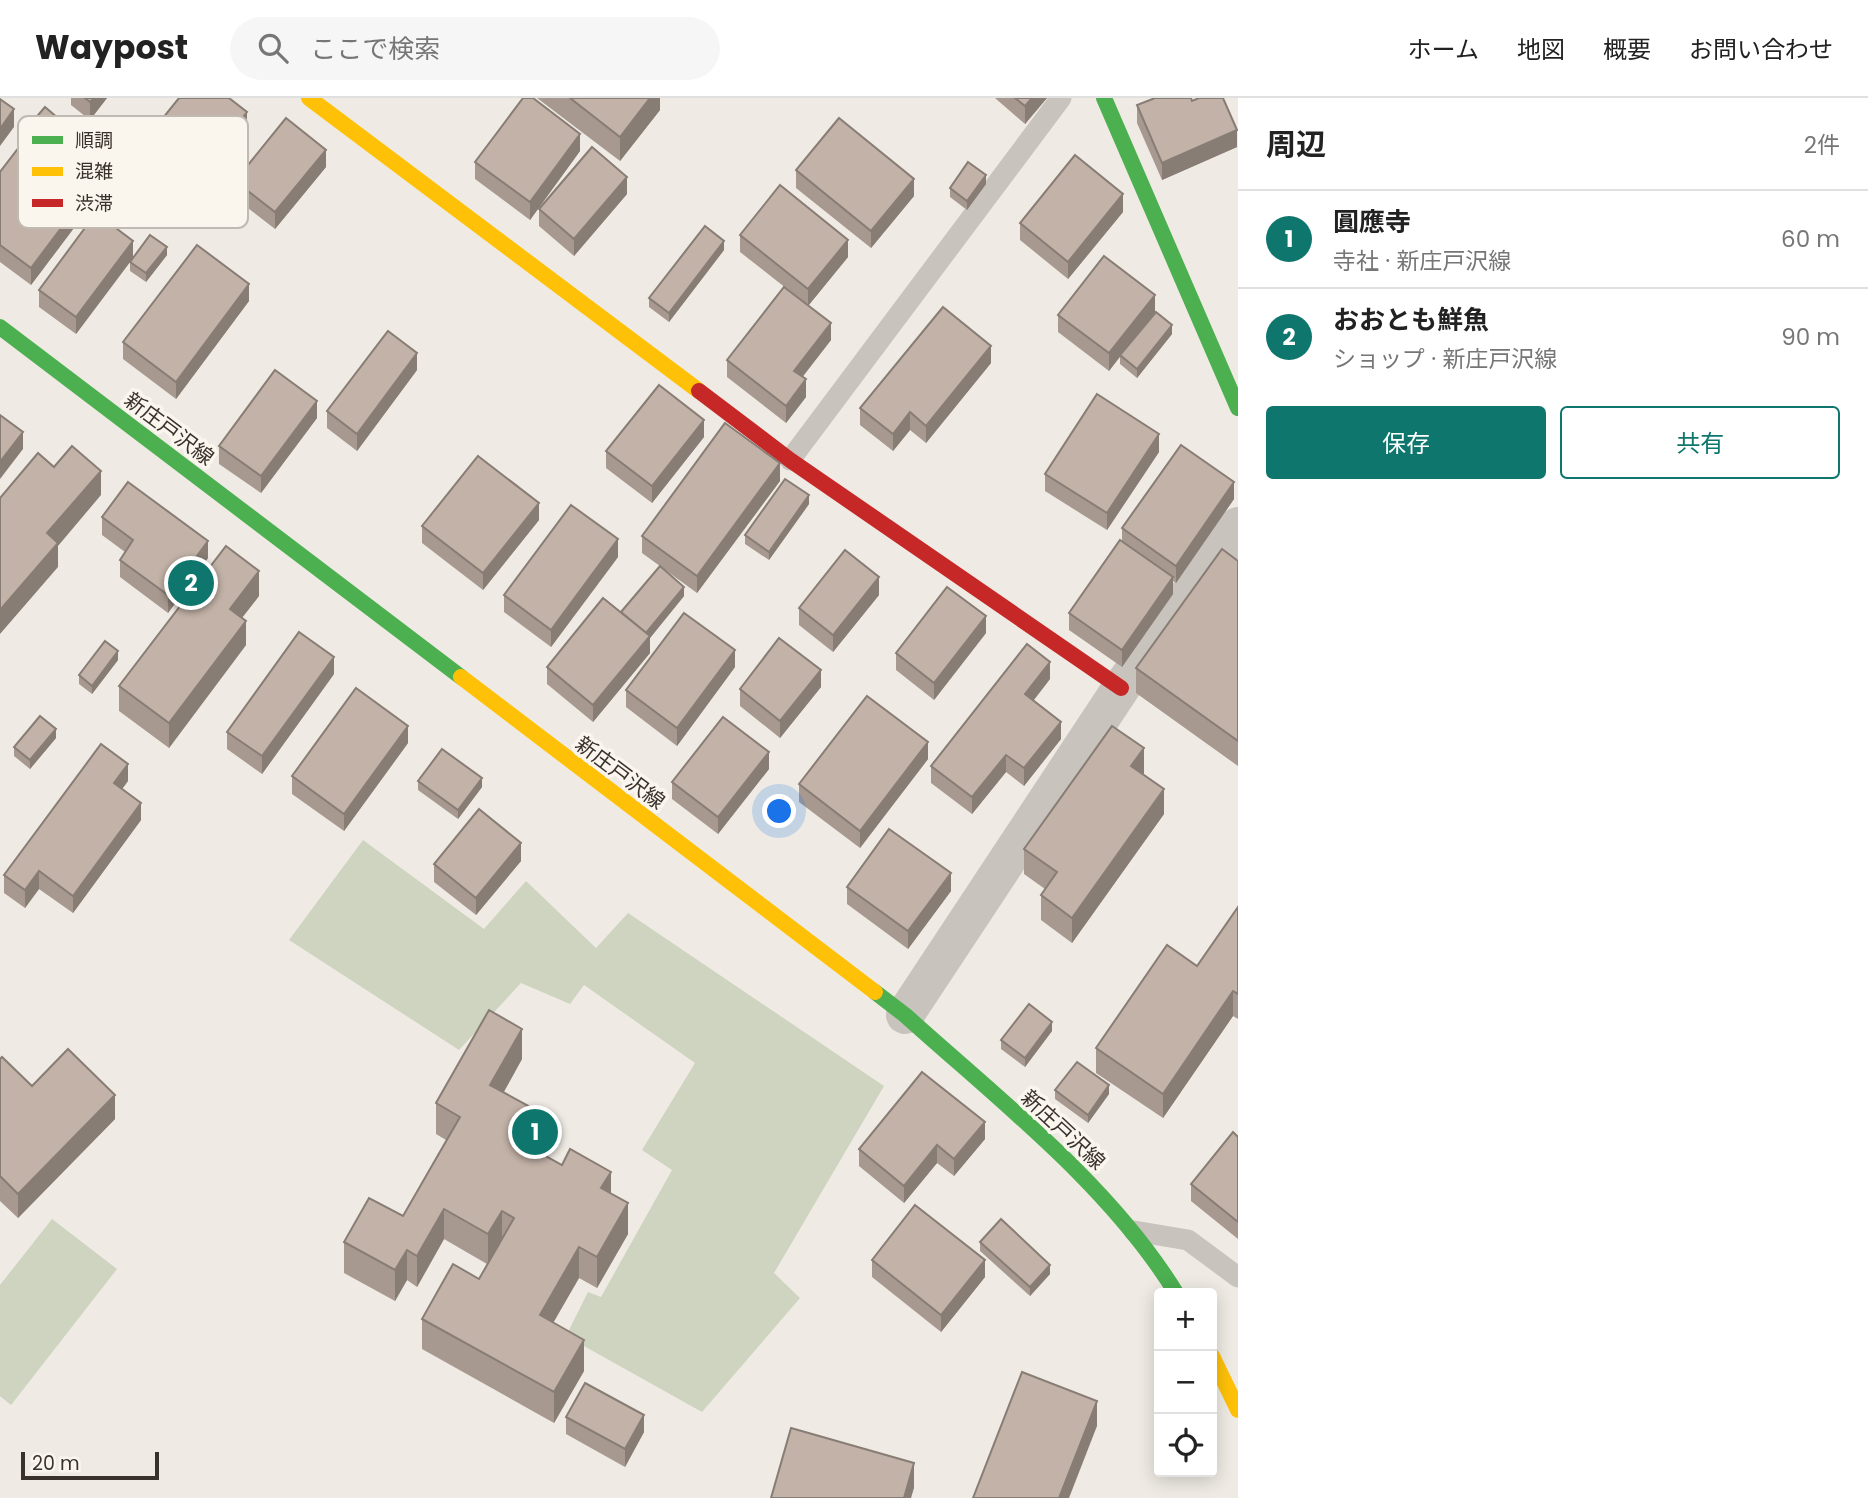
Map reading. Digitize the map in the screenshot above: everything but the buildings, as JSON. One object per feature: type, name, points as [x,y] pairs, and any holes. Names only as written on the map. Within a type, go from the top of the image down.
[{"type":"main road","points":[[309,98],[790,460],[1121,688]]},
{"type":"main road","points":[[1104,98],[1238,408]]},
{"type":"main road","name":"新庄戸沢線","points":[[0,327],[905,1016],[1083,1176],[1157,1262],[1173,1288]]},
{"type":"main road","points":[[1217,1366],[1238,1410]]},
{"type":"street","points":[[905,1016],[1121,688],[1238,526]]},
{"type":"lane","points":[[790,460],[1061,98]]},
{"type":"lane","points":[[1131,1231],[1188,1240],[1238,1277]]},
{"type":"green space","points":[[363,840],[484,929],[526,881],[596,948],[628,913],[884,1086],[774,1273],[800,1298],[702,1412],[566,1336],[588,1292],[601,1297],[672,1170],[642,1150],[695,1063],[584,985],[570,1004],[521,983],[459,1050],[289,940]]},
{"type":"green space","points":[[52,1219],[117,1269],[11,1405],[0,1396],[0,1285]]},
{"type":"traffic: fast","points":[[1104,98],[1238,408]]},
{"type":"traffic: fast","points":[[0,327],[461,677]]},
{"type":"traffic: fast","points":[[875,992],[905,1015],[1051,1145],[1119,1216],[1173,1288]]},
{"type":"traffic: slow","points":[[309,98],[699,391]]},
{"type":"traffic: slow","points":[[461,677],[875,992]]},
{"type":"traffic: slow","points":[[1217,1366],[1238,1410]]},
{"type":"traffic: jam","points":[[699,391],[790,460],[1121,688]]},
{"type":"place","name":"おおとも鮮魚","points":[[191,583]]},
{"type":"place","name":"圓應寺","points":[[535,1132]]}]
